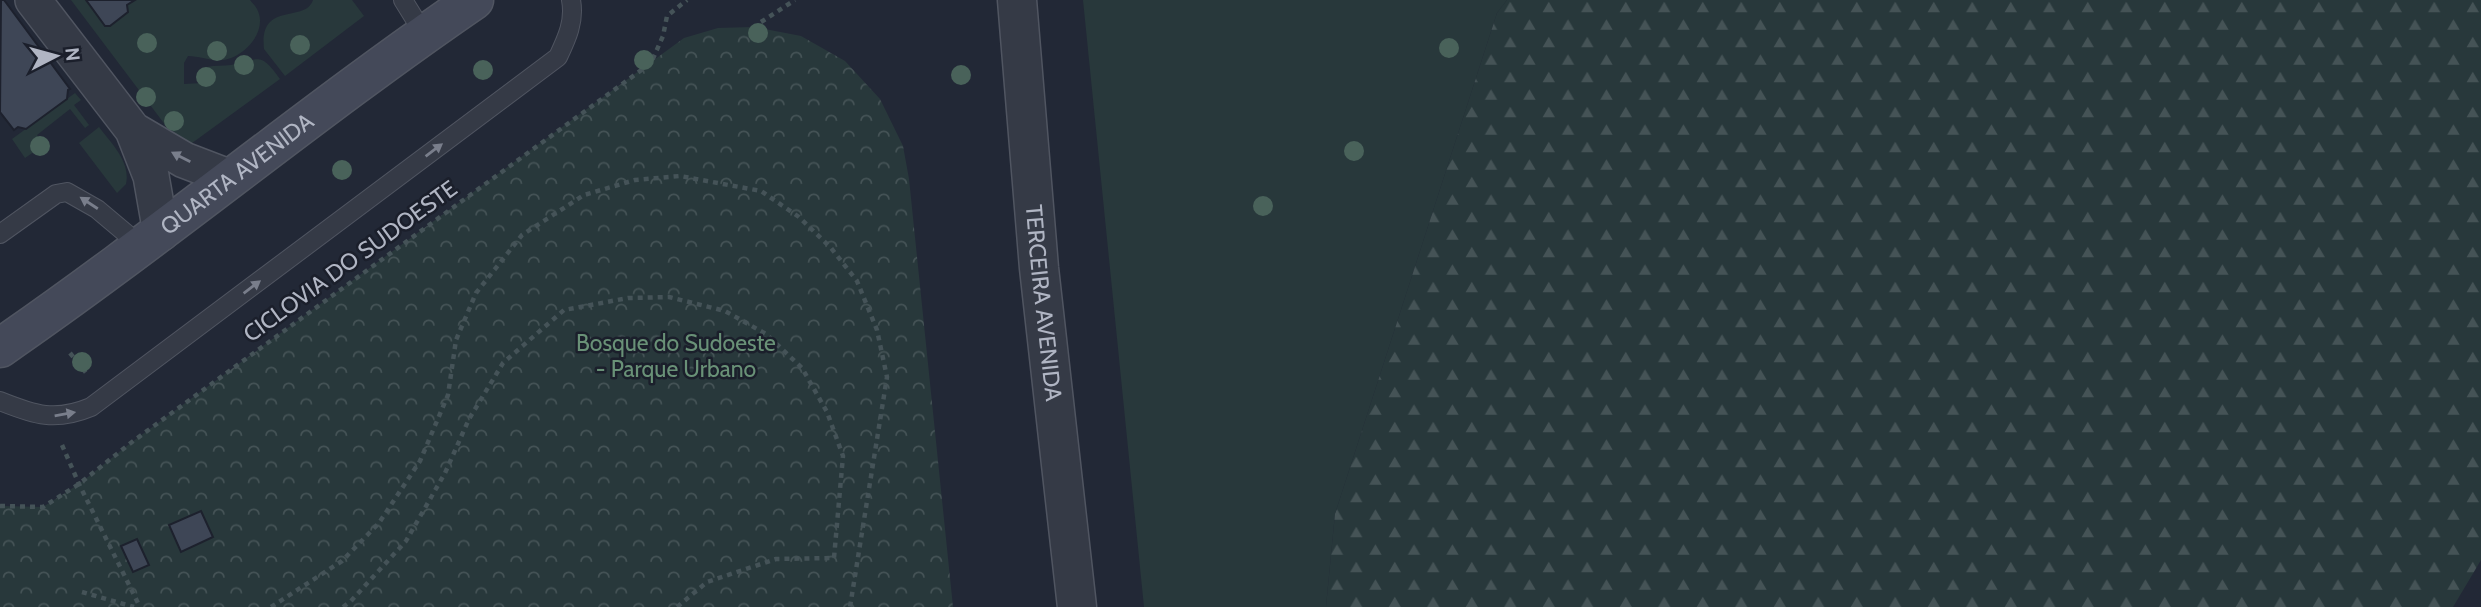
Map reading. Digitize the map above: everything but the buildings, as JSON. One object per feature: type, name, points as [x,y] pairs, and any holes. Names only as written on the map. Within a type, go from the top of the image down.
[{"type":"main road","name":"QUARTA AVENIDA","points":[[3,339],[151,240],[424,34],[474,0]]},
{"type":"street","points":[[33,0],[133,130],[151,176],[151,240]]},
{"type":"street","name":"TERCEIRA AVENIDA","points":[[1017,0],[1039,268],[1077,607]]},
{"type":"street","points":[[133,130],[184,160],[231,178]]},
{"type":"lane","points":[[403,0],[424,34]]},
{"type":"lane","points":[[0,401],[41,416],[75,414],[91,407],[558,57],[568,37],[573,12],[570,0]]},
{"type":"lane","points":[[0,234],[56,194],[66,192],[151,240]]},
{"type":"path","name":"CICLOVIA DO SUDOESTE","points":[[0,506],[43,507],[79,484],[132,442],[651,63],[663,36],[667,16],[687,0]]},
{"type":"path","points":[[761,22],[795,0]]},
{"type":"path","points":[[271,607],[342,561],[386,512],[420,461],[448,395],[456,340],[477,293],[522,235],[584,195],[635,180],[680,176],[761,191],[799,217],[831,248],[857,282],[877,330],[887,377],[850,607]]},
{"type":"path","points":[[343,607],[406,541],[445,473],[469,419],[503,363],[564,310],[628,298],[669,297],[725,311],[766,334],[802,368],[827,412],[843,457],[834,558],[776,559],[707,582],[677,607]]},
{"type":"path","points":[[57,416],[59,436],[79,484],[140,607]]},
{"type":"path","points":[[82,592],[134,607]]},
{"type":"green space","points":[[71,0],[86,0],[128,12],[127,5],[135,0],[250,0],[260,17],[260,26],[252,42],[238,55],[229,58],[217,60],[188,56],[184,63],[184,84],[202,83],[207,77],[207,67],[254,59],[268,64],[280,79],[188,146],[175,138]]},
{"type":"green space","points":[[313,0],[352,0],[364,16],[285,76],[264,49],[264,34],[268,24],[275,18],[301,11]]},
{"type":"green space","points":[[1083,0],[1507,0],[1497,13],[1335,514],[1326,607],[1144,607]]},
{"type":"green space","points":[[1507,0],[2481,0],[2481,560],[2453,607],[1326,607],[1335,514],[1497,13]]},
{"type":"green space","name":"Bosque do Sudoeste - Parque Urbano","points":[[754,27],[801,36],[845,61],[880,99],[903,146],[909,179],[953,607],[0,607],[0,506],[43,507],[79,484],[132,442],[684,38],[718,28]]},
{"type":"green space","points":[[75,93],[81,100],[74,105],[89,125],[85,128],[70,109],[37,135],[44,145],[25,158],[12,139]]},
{"type":"green space","points":[[99,127],[119,153],[126,168],[126,184],[117,193],[79,143]]}]
